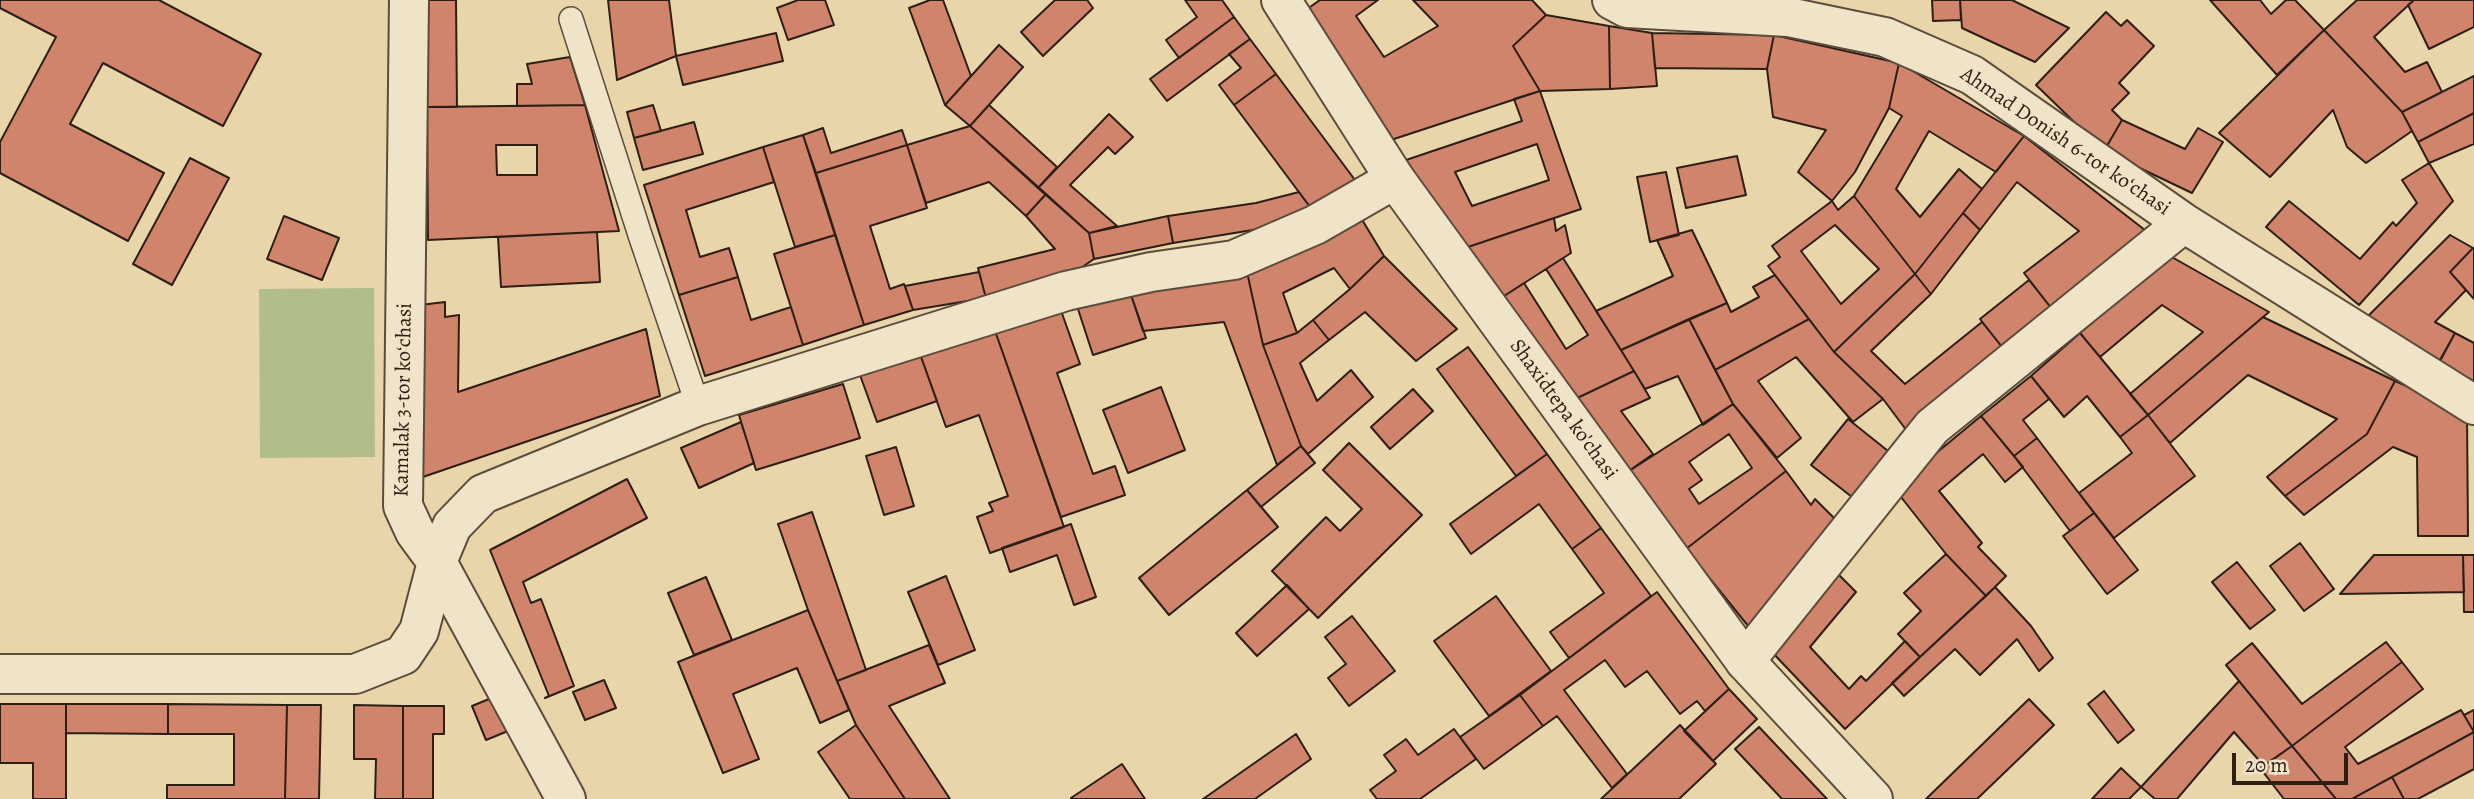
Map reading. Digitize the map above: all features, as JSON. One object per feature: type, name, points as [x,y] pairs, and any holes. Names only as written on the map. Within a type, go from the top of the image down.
[{"type":"street","name":"Kamalak 3-tor koʻchasi","points":[[409,0],[403,506],[415,532],[437,562],[565,799]]},
{"type":"street","name":"Shaxidtepa ko'chasi","points":[[1281,0],[1395,178],[1745,661],[1873,799]]},
{"type":"street","name":"Ahmad Donish 6-tor koʻchasi","points":[[1612,0],[1627,8],[1788,17],[1885,37],[1972,75],[2184,223],[2474,405]]},
{"type":"street","points":[[0,674],[355,674],[403,655],[419,631],[437,562],[452,526],[483,494],[698,406],[1066,291],[1151,272],[1234,260],[1315,225],[1395,178]]},
{"type":"street","points":[[1745,661],[1932,428],[2184,223]]},
{"type":"lane","points":[[571,19],[698,406]]},
{"type":"green space","points":[[374,288],[375,457],[260,458],[259,289]]},
{"type":"building","points":[[0,0],[159,0],[261,54],[223,126],[103,63],[70,124],[164,173],[128,241],[0,173],[0,142],[56,37],[0,8]]},
{"type":"building","points":[[417,0],[456,0],[457,107],[418,107]]},
{"type":"building","points":[[608,0],[669,0],[676,56],[617,80]]},
{"type":"building","points":[[798,0],[825,0],[834,25],[788,40],[777,8]]},
{"type":"building","points":[[930,0],[943,0],[971,76],[945,105],[909,8]]},
{"type":"building","points":[[1055,0],[1087,0],[1093,8],[1043,56],[1021,32]]},
{"type":"building","points":[[1185,0],[1222,0],[1234,17],[1179,58],[1166,40],[1197,17]]},
{"type":"building","points":[[1320,0],[1378,0],[1356,16],[1384,57],[1438,26],[1413,0],[1532,0],[1546,15],[1513,46],[1540,91],[1391,140],[1303,12]]},
{"type":"building","points":[[1932,0],[1960,0],[1961,20],[1933,21]]},
{"type":"building","points":[[1960,0],[2012,0],[2069,28],[2035,62],[1962,28]]},
{"type":"building","points":[[2210,0],[2260,0],[2271,14],[2286,0],[2295,0],[2324,30],[2277,75]]},
{"type":"building","points":[[2357,0],[2414,0],[2374,37],[2405,72],[2427,62],[2442,92],[2402,112],[2324,30]]},
{"type":"building","points":[[2414,0],[2474,0],[2474,27],[2429,49],[2408,5]]},
{"type":"building","points":[[2106,12],[2121,26],[2127,20],[2154,46],[2119,83],[2129,93],[2112,110],[2122,120],[2104,151],[2036,85]]},
{"type":"building","points":[[1546,15],[1609,26],[1610,89],[1540,91],[1513,46]]},
{"type":"building","points":[[1234,17],[1250,39],[1167,101],[1150,79]]},
{"type":"building","points":[[1609,26],[1652,33],[1657,86],[1610,89]]},
{"type":"building","points":[[2324,30],[2402,112],[2412,131],[2366,163],[2347,147],[2333,110],[2270,177],[2219,133]]},
{"type":"building","points":[[776,33],[783,61],[683,85],[676,56]]},
{"type":"building","points":[[1652,33],[1774,35],[1767,69],[1655,68]]},
{"type":"building","points":[[1774,35],[1899,63],[1889,108],[1855,172],[1832,201],[1798,172],[1826,130],[1773,117],[1767,69]]},
{"type":"building","points":[[1250,39],[1276,74],[1234,105],[1219,85],[1241,68],[1229,54]]},
{"type":"building","points":[[999,45],[1023,67],[970,126],[945,105]]},
{"type":"building","points":[[570,57],[585,105],[517,106],[517,84],[532,84],[527,64]]},
{"type":"building","points":[[1899,63],[2024,136],[1996,172],[1929,131],[1896,189],[1920,217],[1959,169],[1982,189],[1915,274],[1854,196],[1902,116],[1889,108]]},
{"type":"building","points":[[1276,74],[1355,180],[1313,211],[1234,105]]},
{"type":"building","points":[[2474,76],[2474,113],[2418,142],[2402,112]]},
{"type":"building","points":[[1540,91],[1581,209],[1465,248],[1406,160],[1522,121],[1514,99]],"holes":[[[1537,144],[1549,180],[1472,206],[1455,172]]]},
{"type":"building","points":[[585,105],[619,231],[428,240],[427,107]],"holes":[[[496,145],[537,145],[537,175],[497,175]]]},
{"type":"building","points":[[653,105],[661,131],[634,138],[627,112]]},
{"type":"building","points":[[989,105],[1057,167],[1038,188],[970,126]]},
{"type":"building","points":[[2474,113],[2474,144],[2429,163],[2418,142]]},
{"type":"building","points":[[1109,114],[1133,137],[1115,154],[1108,147],[1070,185],[1117,226],[1089,233],[1038,188]]},
{"type":"building","points":[[2122,120],[2185,149],[2198,128],[2223,142],[2192,193],[2104,151]]},
{"type":"building","points":[[694,122],[703,154],[643,170],[634,138]]},
{"type":"building","points":[[970,126],[1046,194],[1026,216],[989,182],[926,203],[907,145]]},
{"type":"building","points":[[823,128],[831,153],[902,130],[907,145],[816,173],[803,135]]},
{"type":"building","points":[[803,135],[835,235],[795,247],[763,147]]},
{"type":"building","points":[[2024,136],[2150,234],[2055,313],[2024,273],[2079,231],[2017,182],[1980,230],[1963,213]]},
{"type":"building","points":[[907,145],[927,208],[870,226],[890,289],[904,284],[913,310],[864,325],[816,173]]},
{"type":"building","points":[[763,147],[774,182],[686,210],[700,257],[729,248],[738,277],[679,295],[644,185]]},
{"type":"building","points":[[1737,156],[1746,195],[1686,208],[1677,168]]},
{"type":"building","points":[[190,158],[229,178],[172,285],[133,264]]},
{"type":"building","points":[[2429,163],[2453,201],[2359,305],[2266,227],[2289,201],[2360,259],[2393,222],[2396,226],[2417,203],[2402,180]]},
{"type":"building","points":[[1666,172],[1679,235],[1650,242],[1637,177]]},
{"type":"building","points":[[1299,192],[1313,211],[1265,228],[1173,243],[1168,216],[1256,203]]},
{"type":"building","points":[[1046,194],[1089,233],[1094,259],[1069,276],[986,298],[978,268],[1055,249],[1026,216]]},
{"type":"building","points":[[1854,196],[1915,274],[1834,352],[1768,266],[1780,257],[1772,246],[1832,201],[1838,210]],"holes":[[[1835,225],[1879,269],[1841,304],[1801,251]]]},
{"type":"building","points":[[1963,213],[1980,230],[1931,294],[1915,274]]},
{"type":"building","points":[[284,216],[339,238],[322,280],[267,259]]},
{"type":"building","points":[[1168,216],[1173,243],[1094,259],[1089,233]]},
{"type":"building","points":[[1361,218],[1384,256],[1350,289],[1334,268],[1283,293],[1297,333],[1263,345],[1247,272]]},
{"type":"building","points":[[1554,218],[1556,231],[1565,225],[1571,253],[1501,298],[1465,248]]},
{"type":"building","points":[[1692,230],[1727,303],[1621,350],[1596,311],[1673,276],[1657,240]]},
{"type":"building","points":[[597,232],[600,282],[501,287],[498,237]]},
{"type":"building","points":[[835,235],[864,325],[803,345],[774,254]]},
{"type":"building","points":[[2450,235],[2473,248],[2450,272],[2466,290],[2435,322],[2455,333],[2440,360],[2364,320]]},
{"type":"building","points":[[2474,249],[2474,299],[2450,272]]},
{"type":"building","points":[[1384,256],[1457,329],[1416,361],[1365,312],[1329,340],[1313,320]]},
{"type":"building","points":[[2170,256],[2269,312],[2148,415],[2130,394],[2203,332],[2162,305],[2100,357],[2080,333]]},
{"type":"building","points":[[1563,258],[1634,371],[1571,401],[1501,298],[1524,283],[1566,349],[1588,335],[1546,269]]},
{"type":"building","points":[[979,272],[986,298],[913,310],[905,286]]},
{"type":"building","points":[[1247,272],[1263,345],[1301,446],[1277,465],[1224,322],[1143,331],[1128,286]]},
{"type":"building","points":[[1915,274],[1931,294],[1871,351],[1905,384],[1982,322],[2006,352],[1907,431],[1883,399],[1834,352]]},
{"type":"building","points":[[1775,275],[1809,319],[1715,370],[1689,319],[1727,303],[1731,312],[1759,297],[1753,287]]},
{"type":"building","points":[[738,277],[751,320],[791,307],[803,345],[705,376],[679,295]]},
{"type":"building","points":[[2029,280],[2055,313],[2006,352],[1980,319]]},
{"type":"building","points":[[1128,286],[1146,338],[1093,355],[1076,303]]},
{"type":"building","points":[[445,302],[445,317],[459,315],[458,392],[646,329],[660,396],[414,480],[420,305]]},
{"type":"building","points":[[1059,305],[1080,364],[1057,373],[1093,474],[1115,466],[1125,495],[1061,517],[994,328]]},
{"type":"building","points":[[2263,317],[2395,381],[2367,434],[2285,496],[2267,477],[2337,419],[2248,375],[2170,443],[2148,415]]},
{"type":"building","points":[[1689,319],[1733,404],[1703,425],[1678,376],[1645,389],[1621,350]]},
{"type":"building","points":[[1809,319],[1834,352],[1883,399],[1853,422],[1796,357],[1758,381],[1801,438],[1777,458],[1733,404],[1715,370]]},
{"type":"building","points":[[1313,320],[1329,340],[1300,363],[1317,401],[1351,370],[1373,397],[1308,454],[1301,446],[1263,345],[1297,333]]},
{"type":"building","points":[[994,328],[1064,527],[990,553],[977,517],[993,511],[989,503],[1008,496],[979,415],[946,427],[920,354]]},
{"type":"building","points":[[2080,333],[2148,415],[2120,437],[2087,396],[2064,417],[2031,376]]},
{"type":"building","points":[[2455,333],[2474,343],[2474,381],[2439,363]]},
{"type":"building","points":[[1468,347],[1547,454],[1516,476],[1437,369]]},
{"type":"building","points":[[920,354],[937,401],[877,422],[860,375]]},
{"type":"building","points":[[1634,371],[1650,398],[1621,411],[1653,454],[1626,473],[1571,401]]},
{"type":"building","points":[[2031,376],[2049,399],[2023,420],[2037,438],[2014,456],[1981,416]]},
{"type":"building","points":[[2395,381],[2467,412],[2468,536],[2418,536],[2417,457],[2393,447],[2304,515],[2285,496],[2367,434]]},
{"type":"building","points":[[843,384],[860,438],[756,470],[739,415]]},
{"type":"building","points":[[1161,387],[1185,450],[1128,473],[1103,410]]},
{"type":"building","points":[[1413,389],[1433,411],[1390,449],[1371,427]]},
{"type":"building","points":[[1733,404],[1786,471],[1686,549],[1626,473]],"holes":[[[1729,434],[1752,468],[1699,504],[1689,489],[1702,480],[1689,462]]]},
{"type":"building","points":[[2148,415],[2195,476],[2114,538],[2079,493],[2132,453],[2120,437]]},
{"type":"building","points":[[1981,416],[2023,467],[2005,482],[1983,454],[1939,491],[1982,543],[1978,547],[2006,576],[1986,596],[1946,554],[1897,492],[1917,469]]},
{"type":"building","points":[[1848,419],[1888,451],[1852,497],[1811,465]]},
{"type":"building","points":[[741,422],[754,463],[699,488],[681,448]]},
{"type":"building","points":[[2037,438],[2094,513],[2070,531],[2014,456]]},
{"type":"building","points":[[1349,443],[1422,515],[1318,618],[1272,571],[1326,517],[1340,531],[1362,509],[1323,470]]},
{"type":"building","points":[[1301,446],[1315,463],[1261,507],[1247,490]]},
{"type":"building","points":[[896,447],[914,506],[884,515],[866,456]]},
{"type":"building","points":[[1547,454],[1601,528],[1572,549],[1539,504],[1471,554],[1450,524]]},
{"type":"building","points":[[1786,471],[1811,505],[1815,499],[1837,521],[1753,632],[1686,549]]},
{"type":"building","points":[[627,479],[647,518],[523,582],[531,603],[541,599],[574,686],[545,698],[549,696],[490,550]]},
{"type":"building","points":[[1247,490],[1278,527],[1169,615],[1139,578]]},
{"type":"building","points":[[812,512],[866,670],[837,681],[808,610],[778,524]]},
{"type":"building","points":[[2094,513],[2138,570],[2107,594],[2063,536]]},
{"type":"building","points":[[1071,524],[1096,597],[1074,605],[1057,555],[1010,572],[1002,548]]},
{"type":"building","points":[[1601,528],[1651,596],[1569,658],[1550,632],[1604,593],[1572,549]]},
{"type":"building","points":[[2300,543],[2334,589],[2304,611],[2270,566]]},
{"type":"building","points":[[1946,554],[1986,596],[1920,657],[1898,634],[1921,611],[1904,593]]},
{"type":"building","points":[[2374,555],[2463,555],[2464,592],[2340,594]]},
{"type":"building","points":[[2463,555],[2474,555],[2474,612],[2464,612]]},
{"type":"building","points":[[2237,562],[2275,610],[2250,629],[2212,582]]},
{"type":"building","points":[[1835,571],[1856,592],[1810,647],[1849,689],[1861,676],[1866,681],[1905,641],[1920,657],[1845,729],[1770,650]]},
{"type":"building","points":[[946,576],[975,650],[938,665],[908,592]]},
{"type":"building","points":[[706,577],[732,640],[694,655],[668,593]]},
{"type":"building","points":[[1287,585],[1309,609],[1257,656],[1236,633]]},
{"type":"building","points":[[1995,587],[2031,626],[2053,658],[2039,671],[2017,639],[1980,675],[1955,649],[1904,696],[1892,683]]},
{"type":"building","points":[[1657,592],[1729,689],[1705,711],[1697,701],[1680,714],[1647,671],[1625,687],[1605,660],[1564,690],[1627,774],[1612,788],[1557,716],[1543,726],[1520,695]]},
{"type":"building","points":[[1496,596],[1551,671],[1489,716],[1434,641]]},
{"type":"building","points":[[808,610],[849,710],[820,723],[797,668],[733,694],[759,759],[723,773],[678,662]]},
{"type":"building","points":[[1352,616],[1395,671],[1349,706],[1328,678],[1346,664],[1325,637]]},
{"type":"building","points":[[2386,642],[2402,662],[2292,746],[2226,665],[2252,643],[2302,704]]},
{"type":"building","points":[[929,645],[945,683],[889,706],[950,799],[905,799],[856,725],[837,681]]},
{"type":"building","points":[[2402,662],[2423,689],[2345,747],[2358,764],[2461,710],[2474,732],[2352,799],[2336,799],[2292,746]]},
{"type":"building","points":[[604,680],[616,708],[585,720],[573,692]]},
{"type":"building","points":[[2239,681],[2292,746],[2264,766],[2234,732],[2177,799],[2155,799],[2141,787]]},
{"type":"building","points":[[1729,689],[1757,719],[1713,761],[1684,731]]},
{"type":"building","points":[[2104,691],[2134,730],[2118,743],[2088,704]]},
{"type":"building","points":[[1520,695],[1543,726],[1484,769],[1460,737]]},
{"type":"building","points":[[494,697],[508,731],[486,740],[472,706]]},
{"type":"building","points":[[2029,699],[2054,725],[1977,799],[1926,799]]},
{"type":"building","points":[[0,704],[66,704],[66,799],[33,799],[33,763],[0,763]]},
{"type":"building","points":[[66,704],[168,704],[168,734],[66,733]]},
{"type":"building","points":[[168,704],[287,705],[285,799],[167,799],[167,785],[234,785],[234,734],[168,734]]},
{"type":"building","points":[[287,705],[321,705],[319,799],[285,799]]},
{"type":"building","points":[[354,705],[403,706],[403,799],[375,799],[376,759],[354,759]]},
{"type":"building","points":[[403,706],[444,706],[444,734],[433,734],[433,799],[403,799]]},
{"type":"building","points":[[2474,710],[2474,732],[2464,715]]},
{"type":"building","points":[[856,725],[905,799],[850,799],[818,752]]},
{"type":"building","points":[[1680,725],[1716,764],[1679,799],[1601,799]]},
{"type":"building","points":[[1759,727],[1827,799],[1782,799],[1735,749]]},
{"type":"building","points":[[1454,729],[1476,759],[1420,799],[1377,799],[1370,790],[1396,771],[1384,755],[1406,739],[1418,755]]},
{"type":"building","points":[[2474,732],[2474,769],[2418,799],[2404,799],[2392,777]]},
{"type":"building","points":[[1296,734],[1311,759],[1255,799],[1203,799]]},
{"type":"building","points":[[2292,746],[2336,799],[2284,799],[2260,768]]},
{"type":"building","points":[[1122,764],[1145,799],[1071,799],[1071,798]]},
{"type":"building","points":[[2121,768],[2141,787],[2129,799],[2092,799]]},
{"type":"building","points":[[2392,777],[2404,799],[2352,799]]}]
